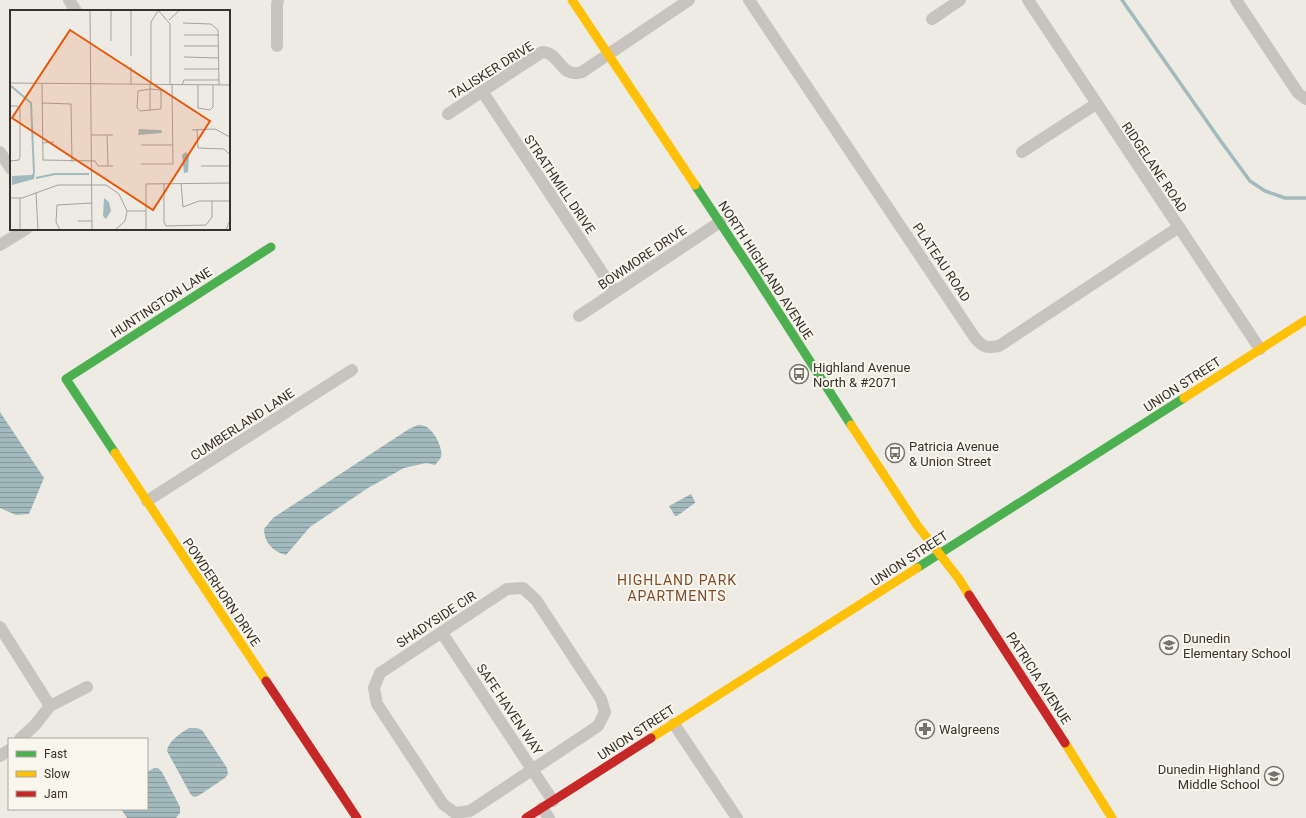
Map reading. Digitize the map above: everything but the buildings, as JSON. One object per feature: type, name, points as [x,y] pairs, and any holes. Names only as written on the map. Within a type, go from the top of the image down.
[{"type":"street","points":[[69,0],[75,10]]},
{"type":"street","points":[[277,46],[278,0]]},
{"type":"street","name":"NORTH HIGHLAND AVENUE","points":[[572,0],[720,222],[917,526],[940,554]]},
{"type":"street","points":[[608,54],[689,0]]},
{"type":"street","name":"PLATEAU ROAD","points":[[749,0],[975,338],[983,346],[989,348],[999,346],[1179,227]]},
{"type":"street","points":[[932,20],[960,0]]},
{"type":"street","name":"RIDGELANE ROAD","points":[[1028,0],[1260,349]]},
{"type":"street","points":[[1236,0],[1298,93],[1306,99]]},
{"type":"street","name":"TALISKER DRIVE","points":[[448,114],[542,52],[548,52],[552,55],[567,71],[577,73],[586,69],[608,54]]},
{"type":"street","name":"STRATHMILL DRIVE","points":[[482,92],[615,292]]},
{"type":"street","points":[[1022,152],[1096,104]]},
{"type":"street","points":[[0,152],[10,167]]},
{"type":"street","name":"BOWMORE DRIVE","points":[[579,316],[720,222]]},
{"type":"street","points":[[0,245],[24,230]]},
{"type":"street","name":"HUNTINGTON LANE","points":[[66,379],[271,247]]},
{"type":"street","name":"UNION STREET","points":[[526,818],[1306,320]]},
{"type":"street","name":"CUMBERLAND LANE","points":[[147,501],[352,370]]},
{"type":"street","name":"POWDERHORN DRIVE","points":[[66,379],[357,818]]},
{"type":"street","name":"PATRICIA AVENUE","points":[[940,554],[959,579],[1040,703],[1112,818]]},
{"type":"street","name":"SHADYSIDE CIR","points":[[523,588],[536,600],[601,699],[604,712],[598,726],[533,770],[470,811],[455,813],[442,804],[377,704],[374,688],[380,673],[507,589],[523,588]]},
{"type":"street","points":[[0,627],[50,706]]},
{"type":"street","name":"SAFE HAVEN WAY","points":[[442,633],[553,801]]},
{"type":"street","points":[[21,738],[35,725],[50,706],[87,687]]},
{"type":"street","points":[[674,724],[737,818]]},
{"type":"street","points":[[542,808],[549,818]]},
{"type":"water","points":[[0,412],[44,478],[29,514],[16,515],[0,508]]},
{"type":"water","points":[[418,425],[427,428],[437,439],[442,453],[440,459],[435,465],[426,463],[404,468],[368,488],[310,527],[286,555],[277,552],[270,546],[264,534],[264,529],[273,518],[409,429]]},
{"type":"water","points":[[691,494],[695,503],[675,516],[669,506]]},
{"type":"water","points":[[189,728],[197,728],[202,730],[227,768],[228,774],[225,778],[198,796],[194,797],[191,795],[167,751],[172,741]]},
{"type":"water","points":[[154,768],[158,768],[162,772],[180,807],[180,813],[176,818],[127,818],[122,810],[148,810],[148,771]]},
{"type":"waterway","points":[[1122,0],[1250,181],[1265,191],[1285,198],[1306,198]]},
{"type":"traffic: fast","points":[[695,185],[851,425]]},
{"type":"traffic: fast","points":[[115,453],[66,379],[271,247]]},
{"type":"traffic: fast","points":[[917,568],[1184,398]]},
{"type":"traffic: slow","points":[[572,0],[695,185]]},
{"type":"traffic: slow","points":[[1184,398],[1306,320]]},
{"type":"traffic: slow","points":[[851,425],[917,525],[959,579],[969,595]]},
{"type":"traffic: slow","points":[[115,453],[266,681]]},
{"type":"traffic: slow","points":[[651,738],[917,568]]},
{"type":"traffic: slow","points":[[1065,743],[1112,818]]},
{"type":"traffic: jam","points":[[969,595],[1065,743]]},
{"type":"traffic: jam","points":[[266,681],[357,818]]},
{"type":"traffic: jam","points":[[526,818],[651,738]]},
{"type":"place","name":"Highland Avenue North & #2071","points":[[799,374]]},
{"type":"place","name":"Patricia Avenue & Union Street","points":[[895,453]]},
{"type":"place","name":"Dunedin Elementary School","points":[[1169,645]]},
{"type":"place","name":"Walgreens","points":[[925,729]]},
{"type":"place","name":"Dunedin Highland Middle School","points":[[1274,776]]},
{"type":"district","name":"HIGHLAND PARK APARTMENTS","points":[[677,588]]}]
